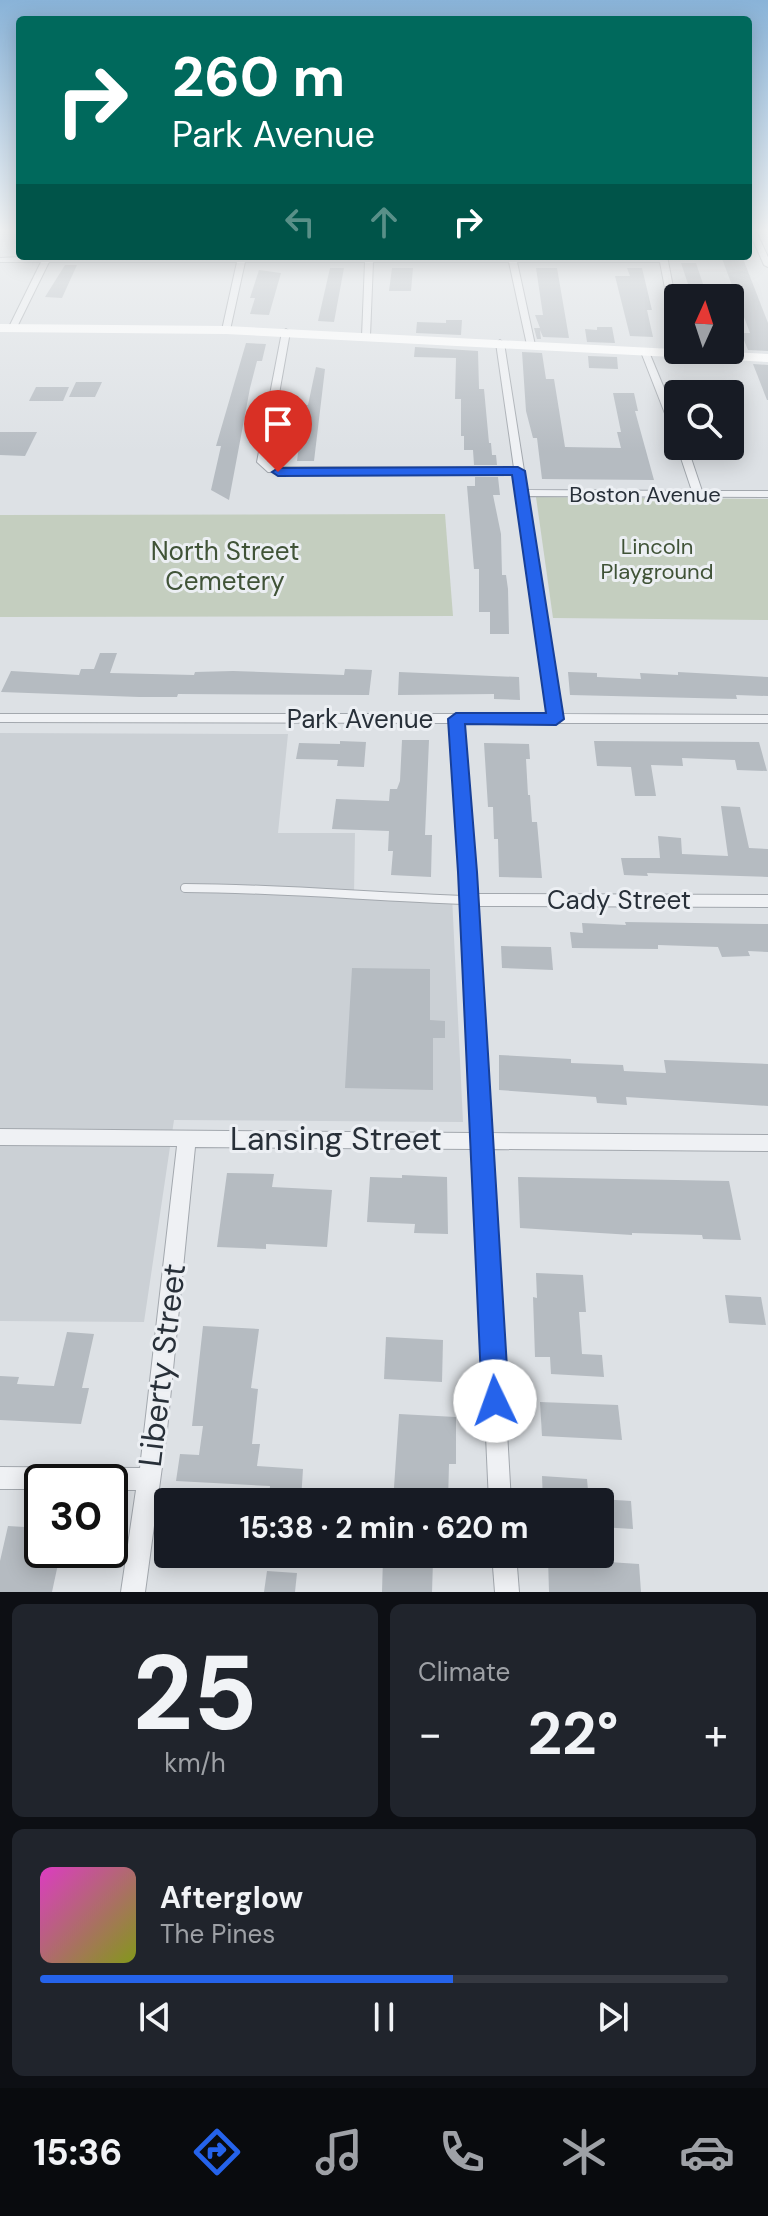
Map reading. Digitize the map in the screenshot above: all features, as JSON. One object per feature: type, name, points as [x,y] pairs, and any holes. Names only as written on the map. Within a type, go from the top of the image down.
[{"type":"street","points":[[21,303],[7,327],[286,332],[664,352]]},
{"type":"street","points":[[226,330],[234,303]]},
{"type":"street","points":[[366,336],[367,303]]},
{"type":"street","points":[[522,303],[531,345]]},
{"type":"street","points":[[286,332],[262,462],[272,470],[518,471]]},
{"type":"street","points":[[500,343],[556,719]]},
{"type":"street","points":[[645,352],[664,399]]},
{"type":"street","points":[[744,356],[768,358]]},
{"type":"street","points":[[687,460],[698,494]]},
{"type":"street","name":"Boston Avenue","points":[[522,493],[768,494]]},
{"type":"street","name":"Park Avenue","points":[[0,718],[768,719]]},
{"type":"street","points":[[456,719],[469,900],[499,1488]]},
{"type":"street","name":"Cady Street","points":[[469,900],[768,901]]},
{"type":"street","name":"Lansing Street","points":[[0,1137],[768,1143]]},
{"type":"street","name":"Liberty Street","points":[[133,1592],[149,1479],[187,1138]]},
{"type":"street","points":[[0,1478],[149,1479]]},
{"type":"street","points":[[505,1568],[507,1592]]},
{"type":"lane","points":[[185,888],[257,888],[347,896],[469,900]]},
{"type":"shaded area","points":[[0,733],[288,734],[278,833],[355,833],[354,895],[452,896],[463,1122],[174,1120],[144,1322],[0,1321]]},
{"type":"green space","name":"Lincoln Playground","points":[[536,497],[768,499],[768,620],[553,618]]},
{"type":"green space","name":"North Street Cemetery","points":[[445,514],[453,616],[0,617],[0,515]]},
{"type":"building","points":[[253,303],[272,303],[269,315],[250,314]]},
{"type":"building","points":[[322,303],[337,303],[334,322],[318,321]]},
{"type":"building","points":[[541,303],[563,303],[569,338],[543,337],[540,330],[541,339],[537,339],[534,328],[540,328],[535,315],[543,315]]},
{"type":"building","points":[[622,303],[650,303],[652,310],[647,310],[653,337],[630,336]]},
{"type":"building","points":[[744,303],[760,303],[768,323],[768,351],[748,350],[744,333],[750,333],[744,317]]},
{"type":"building","points":[[446,320],[462,320],[461,335],[416,333],[417,322],[446,323]]},
{"type":"building","points":[[597,327],[612,327],[615,343],[587,342],[585,329],[597,330]]},
{"type":"building","points":[[246,343],[266,344],[262,361],[257,361],[250,388],[229,500],[211,490],[221,446],[216,446]]},
{"type":"building","points":[[415,347],[478,351],[479,389],[484,389],[489,443],[492,455],[496,455],[497,465],[474,465],[473,450],[464,450],[461,399],[455,399],[456,358],[414,357]]},
{"type":"building","points":[[522,352],[542,353],[546,379],[554,379],[565,447],[621,448],[613,393],[634,393],[638,411],[635,411],[654,480],[542,479],[537,438],[533,438],[526,411]]},
{"type":"building","points":[[588,356],[617,357],[618,369],[589,368]]},
{"type":"building","points":[[753,364],[768,365],[768,400],[767,400]]},
{"type":"building","points":[[316,367],[325,369],[314,461],[297,461],[304,405],[308,405]]},
{"type":"building","points":[[76,382],[102,382],[95,397],[69,397]]},
{"type":"building","points":[[36,387],[69,387],[63,401],[29,401]]},
{"type":"building","points":[[0,432],[37,432],[25,456],[0,455]]},
{"type":"building","points":[[475,477],[498,477],[500,495],[493,495],[501,534],[502,575],[506,575],[508,589],[509,634],[490,634],[490,612],[479,612],[479,569],[474,569],[467,486],[475,486]]},
{"type":"building","points":[[100,653],[117,653],[110,673],[194,675],[195,672],[233,671],[344,675],[345,669],[372,670],[369,695],[178,694],[177,697],[139,697],[1,692],[11,671],[79,675],[81,669],[94,669]]},
{"type":"building","points":[[399,672],[519,677],[520,700],[494,699],[494,694],[398,695]]},
{"type":"building","points":[[568,672],[641,679],[640,673],[678,675],[678,672],[768,677],[768,696],[736,695],[737,699],[570,695]]},
{"type":"building","points":[[402,740],[429,740],[425,835],[432,835],[431,877],[391,875],[393,851],[388,851],[389,831],[332,829],[336,799],[389,801],[390,789],[397,789],[400,781]]},
{"type":"building","points":[[340,741],[366,742],[364,767],[337,766],[338,760],[296,759],[299,743],[340,744]]},
{"type":"building","points":[[594,741],[759,742],[767,771],[737,770],[735,760],[682,758],[683,766],[651,765],[656,796],[635,796],[631,767],[597,766]]},
{"type":"building","points":[[484,743],[529,744],[530,759],[526,759],[528,795],[532,822],[537,822],[542,878],[499,877],[498,839],[494,839],[493,807],[488,807]]},
{"type":"building","points":[[721,806],[740,807],[749,848],[768,849],[768,877],[624,875],[621,858],[660,858],[658,836],[681,838],[682,854],[728,856]]},
{"type":"building","points":[[625,922],[768,924],[768,952],[748,951],[750,956],[722,957],[718,947],[658,945],[658,949],[572,948],[570,932],[583,933],[582,923],[626,925]]},
{"type":"building","points":[[501,946],[551,947],[553,970],[502,968]]},
{"type":"building","points":[[352,968],[430,969],[430,1020],[445,1021],[445,1038],[433,1038],[433,1090],[345,1088]]},
{"type":"building","points":[[499,1055],[571,1059],[571,1063],[623,1065],[624,1071],[666,1073],[664,1060],[768,1064],[768,1106],[626,1097],[627,1105],[597,1103],[596,1097],[499,1090]]},
{"type":"building","points":[[227,1173],[274,1174],[272,1187],[332,1190],[327,1247],[266,1244],[266,1249],[217,1247]]},
{"type":"building","points":[[402,1175],[447,1177],[448,1234],[414,1233],[415,1224],[367,1222],[370,1177],[402,1178]]},
{"type":"building","points":[[518,1177],[729,1181],[741,1240],[703,1239],[702,1235],[632,1235],[520,1228]]},
{"type":"building","points":[[536,1273],[583,1275],[586,1312],[579,1312],[582,1354],[602,1355],[604,1377],[551,1374],[550,1357],[535,1357],[533,1297],[537,1298]]},
{"type":"building","points":[[725,1295],[761,1297],[766,1325],[729,1323]]},
{"type":"building","points":[[203,1326],[259,1329],[251,1388],[258,1389],[252,1444],[260,1444],[257,1466],[303,1469],[302,1488],[176,1481],[180,1454],[199,1455],[203,1426],[192,1426]]},
{"type":"building","points":[[67,1332],[94,1334],[82,1388],[89,1388],[81,1424],[0,1420],[0,1376],[19,1377],[17,1384],[54,1386]]},
{"type":"building","points":[[386,1337],[443,1340],[442,1382],[384,1379]]},
{"type":"building","points":[[540,1402],[618,1405],[622,1440],[542,1436]]},
{"type":"building","points":[[399,1414],[456,1417],[456,1464],[449,1464],[448,1488],[394,1488]]},
{"type":"building","points":[[542,1476],[587,1479],[588,1488],[542,1488]]},
{"type":"building","points":[[614,1500],[631,1501],[633,1529],[614,1528]]},
{"type":"building","points":[[8,1526],[24,1527],[24,1568],[57,1568],[52,1592],[0,1592],[0,1561]]},
{"type":"building","points":[[614,1562],[639,1564],[641,1592],[549,1592],[548,1568],[614,1568]]},
{"type":"building","points":[[383,1568],[433,1568],[432,1592],[382,1592]]},
{"type":"building","points":[[267,1571],[297,1573],[295,1592],[264,1592]]},
{"type":"route","points":[[278,472],[518,471],[556,719],[456,719],[468,872],[495,1401]]}]
